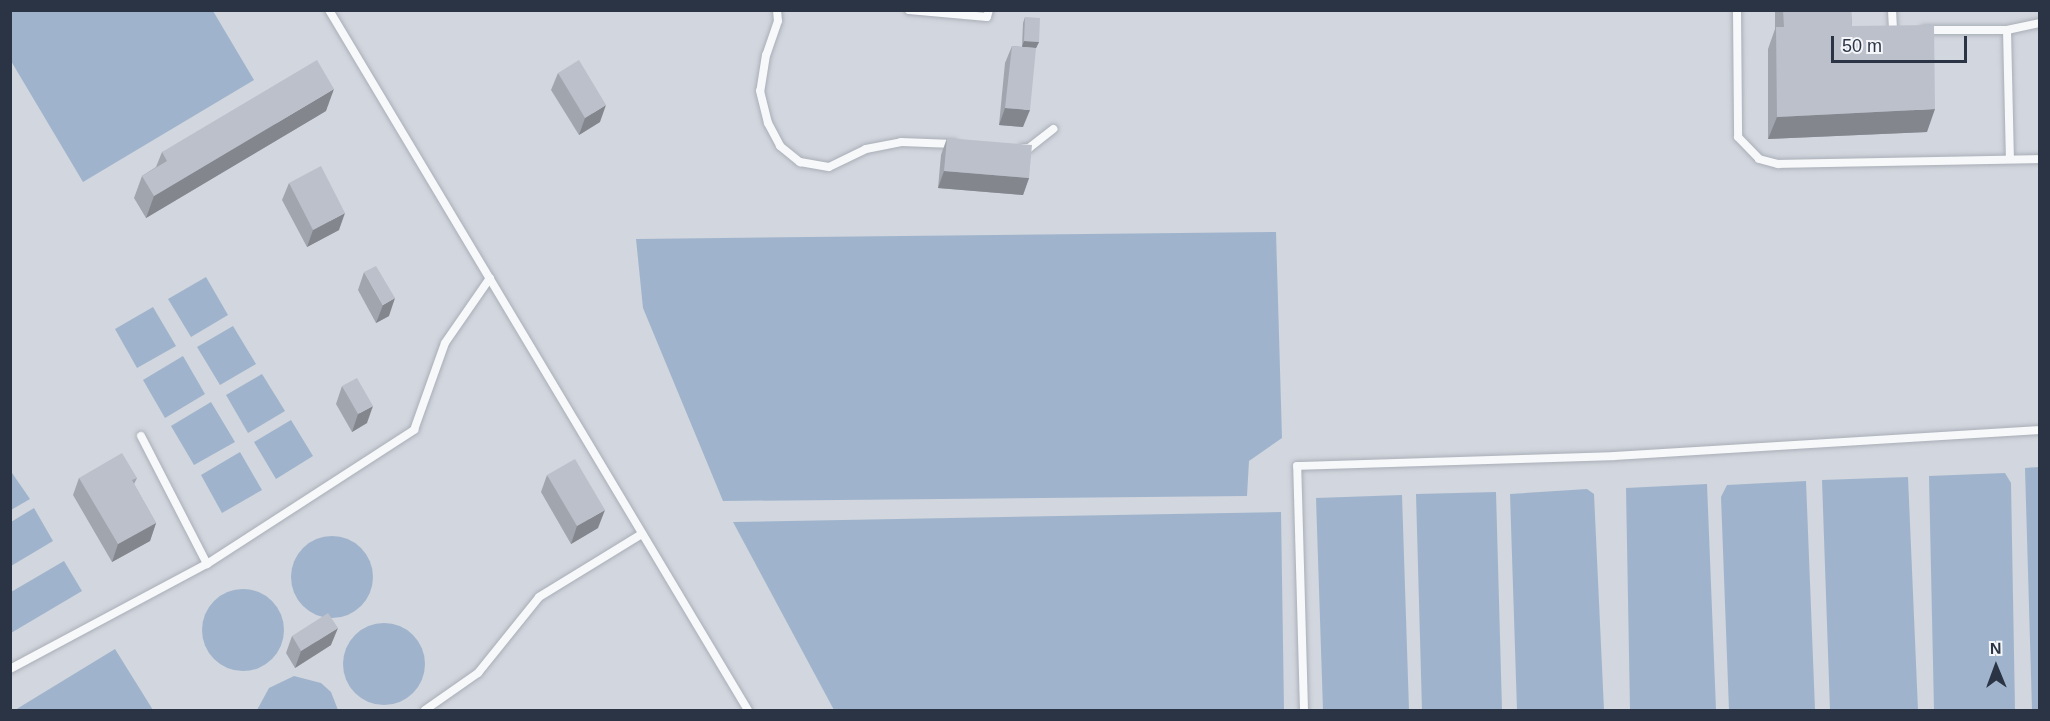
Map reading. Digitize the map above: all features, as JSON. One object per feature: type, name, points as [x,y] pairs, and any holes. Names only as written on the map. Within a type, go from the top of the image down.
[{"type":"lane","points":[[329,10],[748,711]]},
{"type":"lane","points":[[777,10],[778,21],[766,55],[760,91],[768,123],[780,146],[800,162],[829,167],[866,149],[901,142],[959,145]]},
{"type":"lane","points":[[909,10],[987,17],[989,10]]},
{"type":"lane","points":[[1737,10],[1738,137],[1759,159],[1778,164],[2040,159]]},
{"type":"lane","points":[[1892,10],[1889,31],[1904,30]]},
{"type":"lane","points":[[1916,30],[2007,30],[2040,23]]},
{"type":"lane","points":[[2007,30],[2010,159]]},
{"type":"lane","points":[[1018,147],[1029,148],[1053,129]]},
{"type":"lane","points":[[10,669],[207,564],[414,430],[446,343],[490,278]]},
{"type":"lane","points":[[1304,711],[1297,466],[1614,456],[2040,430]]},
{"type":"lane","points":[[141,436],[207,564]]},
{"type":"lane","points":[[425,711],[478,673],[539,597],[642,534]]},
{"type":"shaded area","points":[[11,11],[2039,11],[2039,710],[11,710]]},
{"type":"water","points":[[11,10],[213,11],[254,80],[83,182],[11,61]]},
{"type":"water","points":[[1276,232],[1282,438],[1249,461],[1247,496],[723,501],[643,308],[636,239]]},
{"type":"water","points":[[206,277],[228,315],[191,337],[168,299]]},
{"type":"water","points":[[153,307],[176,346],[137,368],[115,329]]},
{"type":"water","points":[[233,326],[256,364],[220,385],[197,347]]},
{"type":"water","points":[[183,356],[205,394],[165,418],[143,380]]},
{"type":"water","points":[[262,374],[285,411],[248,433],[226,395]]},
{"type":"water","points":[[211,402],[235,442],[194,465],[171,426]]},
{"type":"water","points":[[291,420],[313,456],[276,479],[254,442]]},
{"type":"water","points":[[240,452],[262,490],[222,513],[201,475]]},
{"type":"water","points":[[2039,467],[2040,710],[2032,710],[2025,468]]},
{"type":"water","points":[[10,470],[30,499],[11,510],[10,510]]},
{"type":"water","points":[[2005,473],[2011,483],[2015,710],[1934,710],[1929,476]]},
{"type":"water","points":[[1908,477],[1918,710],[1830,710],[1822,480]]},
{"type":"water","points":[[1806,481],[1815,710],[1729,710],[1721,497],[1727,485]]},
{"type":"water","points":[[1707,484],[1716,710],[1630,710],[1626,488]]},
{"type":"water","points":[[1587,489],[1594,494],[1604,710],[1517,710],[1510,494]]},
{"type":"water","points":[[1496,492],[1502,710],[1422,710],[1416,494]]},
{"type":"water","points":[[1402,495],[1409,710],[1323,710],[1316,498]]},
{"type":"water","points":[[34,508],[53,541],[11,566],[11,522]]},
{"type":"water","points":[[1281,512],[1284,710],[834,710],[733,522]]},
{"type":"water","points":[[324,536],[340,536],[355,543],[366,554],[373,569],[370,593],[361,606],[340,618],[324,618],[309,611],[298,600],[291,585],[291,569],[298,554],[309,543]]},
{"type":"water","points":[[64,561],[82,591],[11,633],[11,592]]},
{"type":"water","points":[[243,589],[259,592],[272,601],[281,614],[284,630],[281,646],[272,659],[259,668],[243,671],[227,668],[214,659],[205,646],[202,630],[205,614],[214,601],[227,592]]},
{"type":"water","points":[[384,623],[400,626],[413,635],[422,648],[425,664],[422,680],[413,693],[400,702],[384,705],[368,702],[355,693],[346,680],[343,664],[346,648],[355,635],[368,626]]},
{"type":"water","points":[[115,649],[153,710],[15,710]]},
{"type":"water","points":[[294,676],[321,683],[331,692],[338,710],[257,710],[269,688]]},
{"type":"building","points":[[1783,10],[1851,10],[1852,26],[1934,25],[1935,109],[1777,117],[1776,27],[1784,27]]},
{"type":"building","points":[[1025,17],[1040,18],[1039,42],[1024,41]]},
{"type":"building","points":[[1012,46],[1036,48],[1030,110],[1005,108]]},
{"type":"building","points":[[317,60],[334,89],[154,196],[142,176],[167,161],[162,152]]},
{"type":"building","points":[[579,60],[606,105],[585,118],[558,73]]},
{"type":"building","points":[[947,138],[1032,145],[1029,178],[944,171]]},
{"type":"building","points":[[321,166],[345,213],[313,230],[289,183]]},
{"type":"building","points":[[376,266],[395,298],[383,305],[364,272]]},
{"type":"building","points":[[357,378],[373,406],[358,414],[342,386]]},
{"type":"building","points":[[122,453],[137,478],[132,480],[156,523],[118,544],[79,478]]},
{"type":"building","points":[[575,459],[605,510],[577,526],[547,475]]},
{"type":"building","points":[[328,613],[338,628],[301,651],[292,636]]}]
